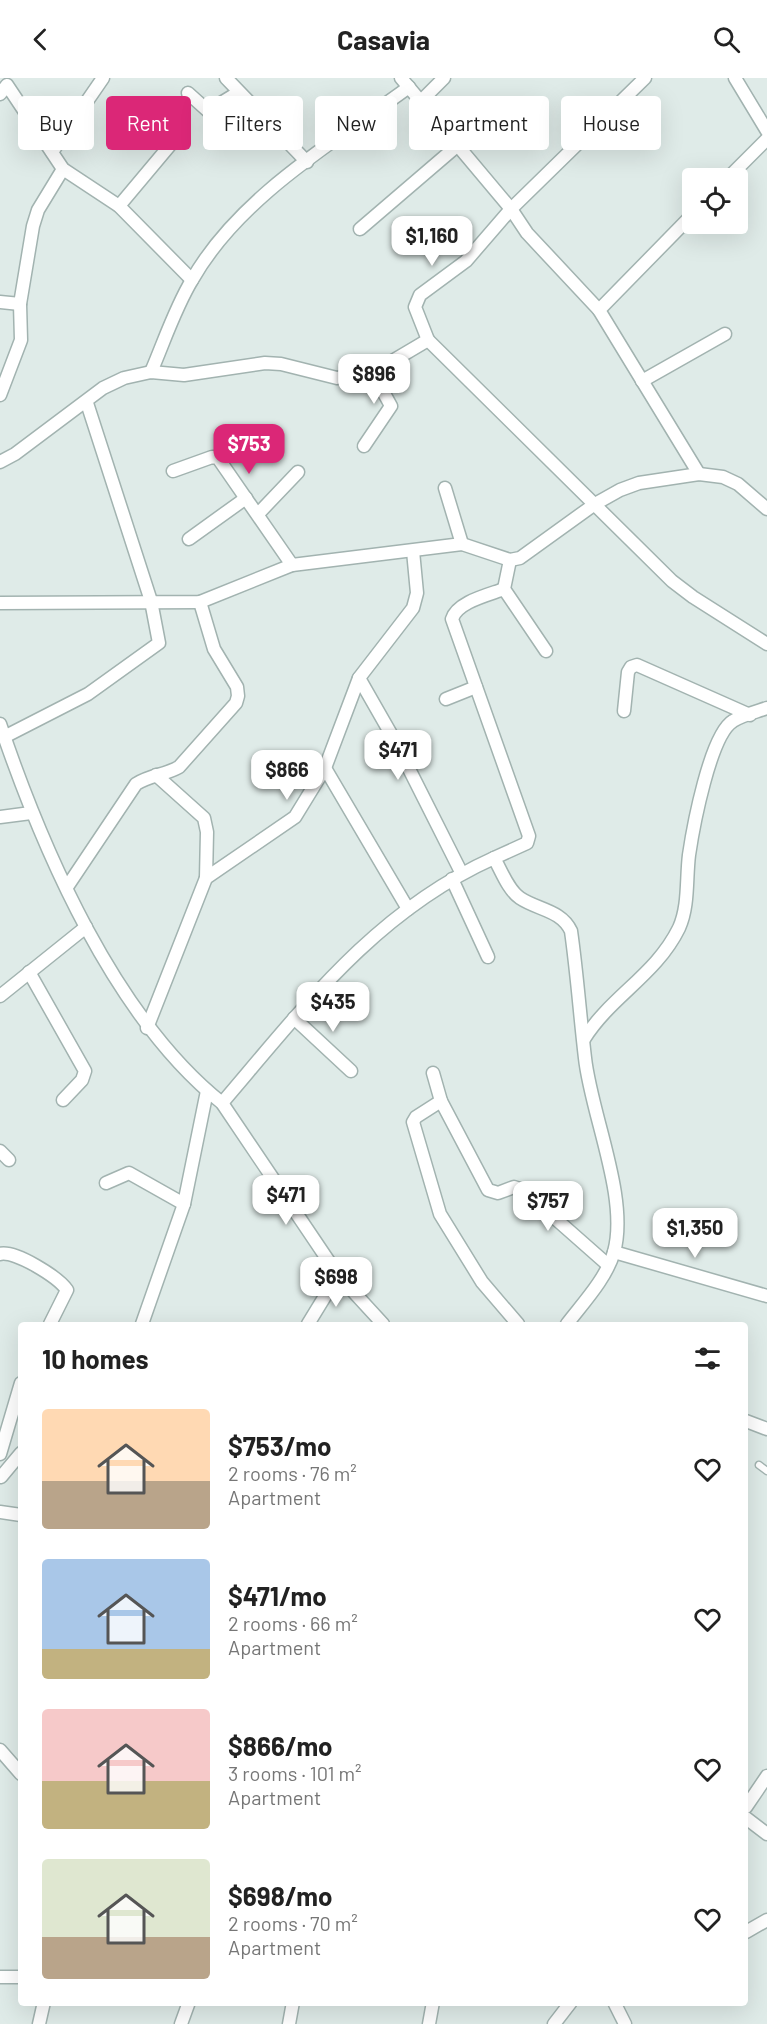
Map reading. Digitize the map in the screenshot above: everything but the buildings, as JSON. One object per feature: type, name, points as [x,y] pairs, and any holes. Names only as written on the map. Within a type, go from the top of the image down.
[{"type":"street","points":[[52,152],[103,78]]},
{"type":"street","points":[[226,78],[307,162]]},
{"type":"street","points":[[426,96],[444,78]]},
{"type":"street","points":[[645,78],[511,209],[466,261],[416,300],[415,307],[428,340],[679,586],[767,644]]},
{"type":"street","points":[[735,78],[767,131]]},
{"type":"street","points":[[151,372],[192,280],[228,230],[262,197],[405,82],[417,96]]},
{"type":"street","points":[[4,86],[63,169],[119,206],[192,280]]},
{"type":"street","points":[[188,93],[208,111],[239,92]]},
{"type":"street","points":[[738,168],[767,139]]},
{"type":"street","points":[[119,206],[166,150]]},
{"type":"street","points":[[360,230],[452,150]]},
{"type":"street","points":[[462,150],[511,209],[527,233],[599,310],[699,474]]},
{"type":"street","points":[[0,395],[21,340],[20,304],[38,210],[63,169]]},
{"type":"street","points":[[599,310],[682,225]]},
{"type":"street","points":[[0,302],[20,304]]},
{"type":"street","points":[[642,381],[725,333]]},
{"type":"street","points":[[0,462],[87,403],[104,388],[123,378],[151,372],[184,375],[273,364],[337,378],[379,369],[428,340]]},
{"type":"street","points":[[364,446],[391,406],[379,384],[379,369]]},
{"type":"street","points":[[4,737],[88,694],[159,643],[151,601],[87,403]]},
{"type":"street","points":[[173,471],[218,458],[292,565]]},
{"type":"street","points":[[258,514],[298,472]]},
{"type":"street","points":[[0,603],[200,602],[292,565],[462,544],[510,560],[520,558],[596,504],[620,490],[639,483],[699,474],[723,477],[738,484],[767,509]]},
{"type":"street","points":[[445,488],[462,544]]},
{"type":"street","points":[[189,539],[246,498]]},
{"type":"street","points":[[206,878],[295,817],[325,768],[359,678],[413,608],[417,593],[413,551]]},
{"type":"street","points":[[510,560],[504,589],[546,651]]},
{"type":"street","points":[[222,1102],[354,952],[408,909],[456,876],[527,843],[529,836],[452,619],[454,612],[461,607],[504,589]]},
{"type":"street","points":[[67,887],[136,784],[179,767],[236,703],[237,687],[214,649],[200,602]]},
{"type":"street","points":[[624,711],[628,672],[631,667],[637,665],[750,715]]},
{"type":"street","points":[[359,678],[395,741],[456,876],[488,957]]},
{"type":"street","points":[[446,699],[476,687]]},
{"type":"street","points":[[584,1039],[594,1023],[653,969],[668,949],[681,925],[686,899],[689,855],[707,771],[717,742],[731,722],[767,708]]},
{"type":"street","points":[[0,724],[31,813],[86,927],[147,1028],[207,1091],[222,1102],[338,1275],[381,1322]]},
{"type":"street","points":[[325,768],[408,909]]},
{"type":"street","points":[[147,1028],[206,878],[207,832],[204,818],[156,775]]},
{"type":"street","points":[[0,818],[31,813]]},
{"type":"street","points":[[494,858],[515,893],[567,921],[571,931],[585,1059],[614,1192],[617,1224],[614,1252],[608,1265],[568,1322]]},
{"type":"street","points":[[0,996],[86,927]]},
{"type":"street","points":[[29,972],[85,1071],[82,1080],[63,1100]]},
{"type":"street","points":[[294,1018],[351,1071]]},
{"type":"street","points":[[433,1073],[441,1101],[488,1190],[498,1193],[514,1187],[523,1191],[608,1265]]},
{"type":"street","points":[[143,1322],[184,1204],[207,1091]]},
{"type":"street","points":[[441,1101],[416,1117],[413,1122],[440,1214],[482,1282],[516,1322]]},
{"type":"street","points":[[106,1183],[129,1173],[184,1204]]},
{"type":"street","points":[[614,1252],[767,1296]]},
{"type":"street","points":[[0,1254],[9,1253],[27,1262],[62,1284],[67,1290],[51,1322]]},
{"type":"street","points":[[309,1322],[338,1275]]},
{"type":"street","points":[[0,1454],[18,1393]]},
{"type":"street","points":[[748,1422],[767,1429]]},
{"type":"street","points":[[0,1478],[18,1457]]},
{"type":"street","points":[[0,1464],[0,1478]]},
{"type":"street","points":[[0,1512],[18,1515]]},
{"type":"street","points":[[0,1750],[18,1771]]},
{"type":"street","points":[[748,1804],[767,1776]]},
{"type":"street","points":[[748,1820],[767,1834]]},
{"type":"street","points":[[748,1931],[767,1920]]},
{"type":"street","points":[[0,1977],[18,1977]]},
{"type":"street","points":[[39,2024],[44,2006]]},
{"type":"street","points":[[181,2024],[188,2006]]},
{"type":"street","points":[[289,2024],[292,2006]]},
{"type":"street","points":[[429,2024],[432,2006]]},
{"type":"street","points":[[554,2024],[568,2006]]},
{"type":"street","points":[[616,2006],[625,2024]]},
{"type":"lane","points":[[759,1465],[767,1471]]}]
